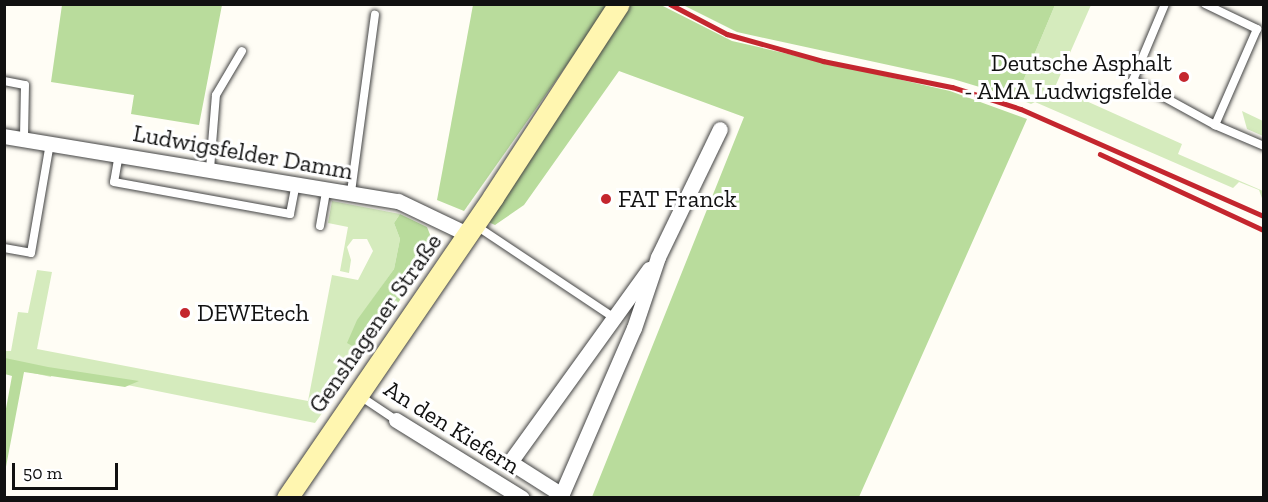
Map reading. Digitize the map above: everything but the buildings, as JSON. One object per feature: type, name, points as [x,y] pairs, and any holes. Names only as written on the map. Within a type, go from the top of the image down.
[{"type":"main road","name":"Genshagener Straße","points":[[287,498],[506,178],[619,4]]},
{"type":"street","name":"An den Kiefern","points":[[658,257],[510,462],[561,496],[634,328],[658,257],[720,129]]},
{"type":"street","name":"Ludwigsfelder Damm","points":[[4,136],[398,201],[471,229]]},
{"type":"street","points":[[614,317],[634,328]]},
{"type":"street","name":"An den Kiefern","points":[[396,420],[522,498]]},
{"type":"lane","points":[[1165,4],[1133,80],[1215,125],[1263,146]]},
{"type":"lane","points":[[1205,4],[1257,28],[1215,125]]},
{"type":"lane","points":[[351,192],[375,15]]},
{"type":"lane","points":[[210,169],[216,95],[242,51]]},
{"type":"lane","points":[[4,81],[25,85],[24,139]]},
{"type":"lane","points":[[4,248],[31,253],[50,143]]},
{"type":"lane","points":[[119,154],[114,182],[290,214],[296,183]]},
{"type":"lane","points":[[320,226],[327,188]]},
{"type":"lane","points":[[471,229],[614,317]]},
{"type":"lane","name":"An den Kiefern","points":[[357,394],[396,420]]},
{"type":"green space","points":[[62,5],[222,5],[199,125],[131,114],[134,95],[51,82]]},
{"type":"green space","points":[[473,5],[609,5],[464,211],[437,200]]},
{"type":"green space","points":[[627,5],[661,5],[732,41],[950,91],[1027,119],[859,497],[592,497],[744,117],[619,71],[524,205],[495,225],[484,220]]},
{"type":"green space","points":[[683,5],[1055,5],[1016,98],[953,79],[737,32]]},
{"type":"green space","points":[[1055,5],[1091,5],[1055,87],[1182,144],[1178,154],[1263,191],[1263,201],[1259,190],[1239,182],[1233,188],[1035,102],[1031,104],[1016,98]]},
{"type":"green space","points":[[1242,111],[1263,121],[1263,136],[1247,129]]},
{"type":"green space","points":[[332,201],[400,214],[394,223],[400,239],[394,269],[358,320],[373,342],[315,423],[53,370],[51,377],[24,371],[22,377],[5,374],[5,351],[11,351],[18,312],[28,313],[37,270],[52,272],[37,349],[308,401],[332,275],[358,280],[373,251],[367,239],[353,239],[347,247],[351,260],[349,273],[340,271],[348,227],[328,223]]},
{"type":"green space","points":[[400,214],[427,227],[435,247],[365,353],[347,343],[357,320],[394,269],[400,239],[394,223]]},
{"type":"green space","points":[[5,358],[139,381],[125,387],[24,372],[5,472],[5,414],[12,376],[5,374]]},
{"type":"railway","points":[[670,4],[727,34],[823,61],[952,87],[1021,109],[1264,216]]},
{"type":"railway","points":[[1100,154],[1264,230]]},
{"type":"place","name":"Deutsche Asphalt - AMA Ludwigsfelde","points":[[1184,77]]},
{"type":"place","name":"FAT Franck","points":[[606,199]]},
{"type":"place","name":"DEWEtech","points":[[185,313]]}]
